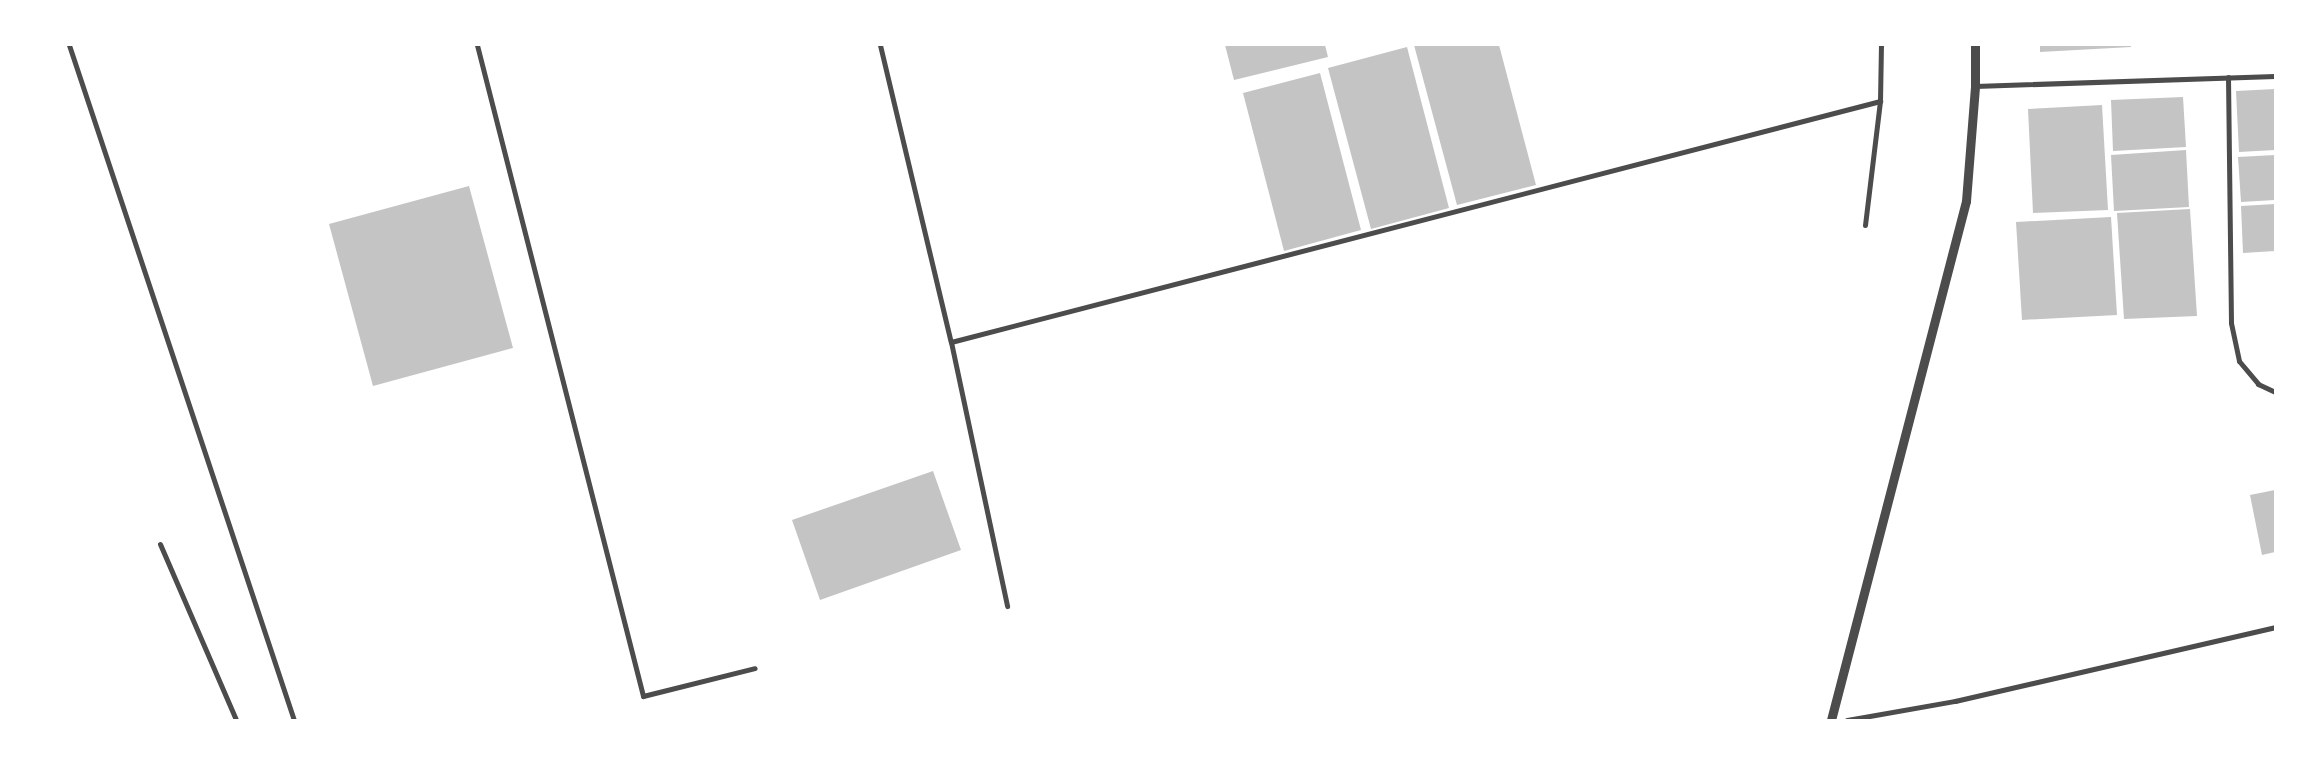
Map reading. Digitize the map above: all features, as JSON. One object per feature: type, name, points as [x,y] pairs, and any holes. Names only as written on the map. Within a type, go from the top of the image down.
[{"type":"street","points":[[69,45],[294,720]]},
{"type":"street","points":[[477,45],[644,696],[755,668]]},
{"type":"street","points":[[880,45],[951,342],[1007,606]]},
{"type":"street","points":[[1866,225],[1880,101],[1881,45]]},
{"type":"street","points":[[1831,720],[1966,201],[1975,86],[1975,45]]},
{"type":"street","points":[[1975,86],[2275,76]]},
{"type":"street","points":[[2228,77],[2231,323],[2239,361],[2258,384],[2275,392]]},
{"type":"street","points":[[951,342],[1880,101]]},
{"type":"street","points":[[160,544],[236,720]]},
{"type":"street","points":[[1847,720],[1955,701],[2275,626]]},
{"type":"building","points":[[1225,45],[1325,45],[1328,57],[1234,80]]},
{"type":"building","points":[[1414,45],[1499,45],[1536,185],[1457,205]]},
{"type":"building","points":[[2040,45],[2131,45],[2131,47],[2040,52]]},
{"type":"building","points":[[1407,47],[1449,208],[1371,229],[1328,68]]},
{"type":"building","points":[[1320,73],[1361,230],[1284,251],[1243,93]]},
{"type":"building","points":[[2275,89],[2275,150],[2239,152],[2236,91]]},
{"type":"building","points":[[2183,97],[2186,147],[2113,151],[2111,100]]},
{"type":"building","points":[[2102,105],[2108,210],[2033,213],[2028,109]]},
{"type":"building","points":[[2186,150],[2189,207],[2114,211],[2111,155]]},
{"type":"building","points":[[2275,155],[2275,200],[2241,202],[2238,157]]},
{"type":"building","points":[[469,186],[513,348],[373,386],[329,224]]},
{"type":"building","points":[[2275,204],[2275,251],[2243,253],[2241,206]]},
{"type":"building","points":[[2190,209],[2197,316],[2124,319],[2117,213]]},
{"type":"building","points":[[2111,217],[2117,315],[2022,320],[2016,222]]},
{"type":"building","points":[[933,471],[961,550],[820,600],[792,520]]},
{"type":"building","points":[[2275,490],[2275,552],[2262,555],[2250,495]]}]
